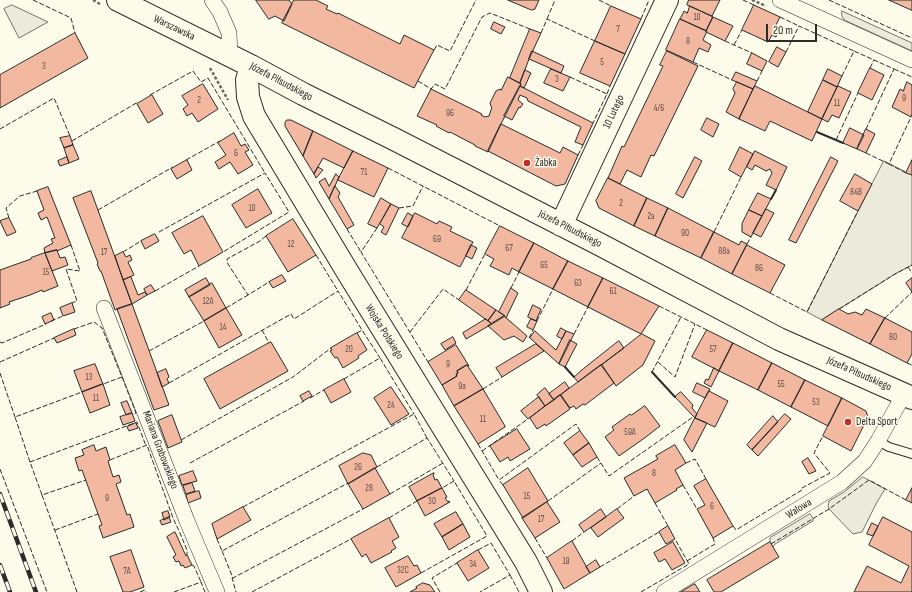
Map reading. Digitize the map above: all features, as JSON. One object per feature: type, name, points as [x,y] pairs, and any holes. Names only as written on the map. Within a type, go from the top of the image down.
[{"type":"main road","name":"Warszawska","points":[[118,0],[230,56]]},
{"type":"main road","name":"10 Lutego","points":[[561,225],[667,0]]},
{"type":"main road","name":"Józefa Piłsudskiego","points":[[230,56],[779,338],[908,396]]},
{"type":"main road","name":"Wojska Polskiego","points":[[251,66],[247,80],[248,97],[254,116],[351,278],[522,556],[541,592]]},
{"type":"street","points":[[212,0],[220,12],[229,33],[230,56]]},
{"type":"street","points":[[780,0],[800,4],[912,60]]},
{"type":"street","name":"Mariana Grabowskiego","points":[[104,308],[187,520],[217,592]]},
{"type":"street","name":"Wałowa","points":[[664,592],[842,482],[865,462],[908,396]]},
{"type":"lane","points":[[878,442],[912,454]]},
{"type":"path","points":[[209,66],[231,105]]},
{"type":"shaded area","points":[[12,5],[48,22],[19,38],[4,9]]},
{"type":"shaded area","points":[[842,11],[912,43],[912,51],[844,20]]},
{"type":"shaded area","points":[[884,161],[912,175],[912,265],[822,320],[807,312]]},
{"type":"shaded area","points":[[863,477],[885,489],[862,532],[853,534],[829,509],[828,504],[829,501],[844,492]]},
{"type":"shaded area","points":[[810,514],[813,521],[775,544],[773,547],[770,542],[770,538]]},
{"type":"building","points":[[256,0],[289,0],[292,4],[284,21],[275,16],[269,19]]},
{"type":"building","points":[[294,0],[316,0],[328,6],[326,9],[337,14],[338,13],[400,44],[404,35],[434,50],[414,88],[282,23]]},
{"type":"building","points":[[508,0],[539,0],[535,9],[532,10]]},
{"type":"building","points":[[689,0],[720,0],[712,16],[687,5]]},
{"type":"building","points":[[889,0],[912,0],[912,10]]},
{"type":"building","points":[[754,5],[780,17],[775,27],[777,28],[778,32],[776,37],[772,35],[768,42],[742,30]]},
{"type":"building","points":[[611,6],[641,19],[625,54],[595,41]]},
{"type":"building","points":[[690,6],[713,17],[706,31],[680,19],[684,11],[687,13]]},
{"type":"building","points":[[713,17],[733,26],[725,41],[706,32]]},
{"type":"building","points":[[680,19],[707,31],[703,40],[711,45],[708,52],[699,48],[693,62],[666,50]]},
{"type":"building","points":[[494,22],[505,27],[501,34],[491,29]]},
{"type":"building","points":[[530,29],[541,33],[520,83],[510,78]]},
{"type":"building","points":[[75,33],[88,58],[0,108],[0,75]]},
{"type":"building","points":[[595,41],[625,54],[610,86],[580,73]]},
{"type":"building","points":[[777,47],[786,52],[778,67],[769,62]]},
{"type":"building","points":[[532,51],[564,66],[561,73],[529,59]]},
{"type":"building","points":[[667,51],[698,66],[654,156],[651,155],[641,177],[627,170],[620,184],[608,178],[622,146],[624,147],[663,66],[660,65]]},
{"type":"building","points":[[752,53],[767,61],[762,71],[747,64]]},
{"type":"building","points":[[870,68],[884,75],[872,100],[858,93]]},
{"type":"building","points":[[551,69],[570,77],[563,91],[544,83]]},
{"type":"building","points":[[828,69],[842,76],[837,87],[823,80]]},
{"type":"building","points":[[525,70],[531,73],[524,88],[520,86],[520,83]]},
{"type":"building","points":[[736,72],[757,81],[753,89],[732,80]]},
{"type":"building","points":[[508,77],[521,84],[488,152],[417,116],[431,89],[482,114],[481,115],[485,117],[489,116],[492,107],[490,103],[496,91],[501,90]]},
{"type":"building","points":[[823,80],[837,87],[822,119],[808,112]]},
{"type":"building","points":[[737,82],[753,89],[739,119],[726,112],[735,93],[733,89]]},
{"type":"building","points":[[907,82],[912,85],[911,117],[892,107],[900,89],[903,91]]},
{"type":"building","points":[[203,84],[218,109],[198,122],[192,113],[187,116],[183,109],[188,105],[182,96]]},
{"type":"building","points":[[520,86],[593,123],[583,145],[575,142],[581,127],[528,101],[527,98],[520,95],[518,100],[523,104],[520,108],[519,107],[512,120],[504,116]]},
{"type":"building","points":[[755,86],[822,119],[812,141],[770,121],[765,131],[739,119]]},
{"type":"building","points":[[838,86],[851,92],[839,118],[832,115],[828,122],[822,119]]},
{"type":"building","points":[[152,95],[163,114],[148,123],[137,104]]},
{"type":"building","points":[[707,118],[719,124],[713,137],[701,130]]},
{"type":"building","points":[[287,120],[291,120],[313,131],[303,156],[285,126]]},
{"type":"building","points":[[501,124],[560,153],[563,147],[578,155],[565,184],[556,186],[488,151]]},
{"type":"building","points":[[850,128],[864,135],[857,149],[843,143]]},
{"type":"building","points":[[866,129],[875,134],[866,153],[857,149]]},
{"type":"building","points":[[313,131],[353,151],[344,168],[323,158],[314,174],[303,156]]},
{"type":"building","points":[[234,133],[241,146],[245,144],[249,150],[245,152],[253,165],[238,174],[230,162],[219,169],[215,162],[226,155],[218,143]]},
{"type":"building","points":[[70,136],[73,145],[64,148],[60,138]]},
{"type":"building","points":[[73,145],[79,159],[69,163],[64,148]]},
{"type":"building","points":[[740,147],[753,154],[741,177],[729,170]]},
{"type":"building","points":[[353,151],[388,168],[374,197],[338,180]]},
{"type":"building","points":[[755,151],[787,167],[776,190],[766,185],[772,173],[770,169],[766,171],[755,165],[752,170],[747,167]]},
{"type":"building","points":[[67,157],[69,163],[60,166],[58,161]]},
{"type":"building","points":[[695,157],[702,161],[683,198],[676,194]]},
{"type":"building","points":[[831,157],[838,161],[796,243],[789,240]]},
{"type":"building","points":[[187,160],[192,170],[177,179],[171,169]]},
{"type":"building","points":[[912,160],[912,175],[906,173]]},
{"type":"building","points":[[318,167],[323,170],[316,178],[314,174]]},
{"type":"building","points":[[336,174],[339,177],[329,199],[319,182],[325,178],[329,186]]},
{"type":"building","points":[[855,174],[872,184],[858,211],[840,201]]},
{"type":"building","points":[[608,178],[647,198],[634,226],[599,208],[596,201]]},
{"type":"building","points":[[335,186],[340,193],[338,197],[354,225],[347,229],[329,199]]},
{"type":"building","points":[[48,187],[71,245],[57,251],[45,253],[44,248],[53,243],[51,239],[55,238],[47,217],[41,220],[38,213],[44,210],[37,191]]},
{"type":"building","points":[[258,189],[272,213],[246,228],[232,205]]},
{"type":"building","points":[[91,191],[132,304],[115,310],[73,198]]},
{"type":"building","points":[[758,193],[771,199],[762,216],[749,210]]},
{"type":"building","points":[[381,198],[391,204],[377,228],[368,224]]},
{"type":"building","points":[[647,198],[668,208],[655,236],[634,226]]},
{"type":"building","points":[[391,204],[399,208],[386,235],[381,232],[384,227],[380,224]]},
{"type":"building","points":[[668,208],[714,232],[701,258],[655,236]]},
{"type":"building","points":[[766,209],[774,213],[761,237],[753,233]]},
{"type":"building","points":[[749,210],[762,216],[751,237],[742,232],[742,224]]},
{"type":"building","points":[[408,213],[413,216],[408,227],[402,224]]},
{"type":"building","points":[[415,213],[437,224],[439,221],[452,227],[450,231],[473,242],[460,267],[402,238]]},
{"type":"building","points":[[203,216],[223,252],[199,266],[191,250],[184,254],[172,233]]},
{"type":"building","points":[[9,218],[16,232],[7,236],[0,221]]},
{"type":"building","points":[[293,219],[316,255],[288,272],[266,236]]},
{"type":"building","points":[[500,226],[534,243],[519,272],[512,268],[509,275],[490,266],[494,259],[485,254]]},
{"type":"building","points":[[714,232],[739,245],[741,241],[747,244],[732,274],[701,258]]},
{"type":"building","points":[[155,234],[159,241],[145,249],[141,241]]},
{"type":"building","points":[[534,243],[568,261],[553,289],[519,272]]},
{"type":"building","points":[[471,245],[477,248],[472,259],[466,256]]},
{"type":"building","points":[[747,245],[785,265],[770,293],[732,274]]},
{"type":"building","points":[[57,250],[60,258],[65,257],[68,265],[52,271],[45,253]]},
{"type":"building","points":[[123,252],[126,257],[130,255],[132,260],[128,262],[134,275],[123,280],[115,256]]},
{"type":"building","points":[[45,253],[58,286],[9,302],[10,304],[0,308],[0,270]]},
{"type":"building","points":[[568,261],[603,278],[588,307],[553,289]]},
{"type":"building","points":[[282,275],[286,281],[273,288],[269,282]]},
{"type":"building","points":[[131,277],[138,295],[145,292],[147,295],[132,304],[123,280]]},
{"type":"building","points":[[206,278],[210,285],[189,297],[185,290]]},
{"type":"building","points":[[603,278],[659,306],[641,334],[588,307]]},
{"type":"building","points":[[912,278],[912,292],[906,283]]},
{"type":"building","points":[[212,283],[226,308],[204,321],[189,297]]},
{"type":"building","points":[[151,285],[155,291],[147,295],[144,289]]},
{"type":"building","points":[[511,288],[518,293],[506,318],[499,312]]},
{"type":"building","points":[[466,290],[496,310],[488,321],[459,300]]},
{"type":"building","points":[[72,303],[75,312],[63,316],[60,308]]},
{"type":"building","points":[[132,304],[169,405],[154,410],[117,309]]},
{"type":"building","points":[[533,305],[541,309],[536,321],[528,317]]},
{"type":"building","points":[[226,308],[242,335],[219,348],[204,321]]},
{"type":"building","points":[[839,309],[848,314],[855,312],[862,315],[866,309],[885,318],[870,344],[822,320]]},
{"type":"building","points":[[496,310],[505,316],[492,324],[488,321]]},
{"type":"building","points":[[51,313],[54,320],[45,324],[42,317]]},
{"type":"building","points":[[504,316],[527,336],[523,342],[514,336],[504,340],[488,326]]},
{"type":"building","points":[[885,318],[912,332],[912,354],[907,363],[870,344]]},
{"type":"building","points":[[486,319],[492,324],[466,339],[463,333]]},
{"type":"building","points":[[531,319],[537,321],[533,330],[527,327]]},
{"type":"building","points":[[561,328],[566,331],[562,339],[557,336]]},
{"type":"building","points":[[74,329],[76,335],[57,343],[54,338]]},
{"type":"building","points":[[707,330],[733,343],[719,371],[692,357]]},
{"type":"building","points":[[535,331],[556,350],[566,331],[574,334],[559,364],[530,338]]},
{"type":"building","points":[[357,333],[367,350],[358,356],[359,358],[343,368],[337,357],[335,358],[330,351],[332,350],[331,348]]},
{"type":"building","points":[[642,334],[655,341],[643,365],[616,386],[602,365]]},
{"type":"building","points":[[453,337],[456,343],[445,350],[441,344]]},
{"type":"building","points":[[570,340],[577,344],[565,367],[559,364]]},
{"type":"building","points":[[619,341],[624,348],[578,382],[574,377]]},
{"type":"building","points":[[271,342],[288,371],[220,409],[204,379]]},
{"type":"building","points":[[733,343],[772,363],[758,390],[719,371]]},
{"type":"building","points":[[536,344],[544,351],[502,377],[496,368]]},
{"type":"building","points":[[456,345],[469,366],[467,365],[457,371],[457,376],[442,385],[428,362]]},
{"type":"building","points":[[772,363],[805,380],[791,407],[758,390]]},
{"type":"building","points":[[95,364],[103,384],[82,392],[74,371]]},
{"type":"building","points":[[467,365],[483,389],[454,406],[442,385],[457,376],[457,371]]},
{"type":"building","points":[[601,365],[614,383],[585,405],[583,404],[576,409],[574,406],[570,408],[561,395]]},
{"type":"building","points":[[714,368],[719,371],[711,387],[704,383],[706,379],[708,380]]},
{"type":"building","points":[[166,369],[169,377],[167,379],[169,383],[162,387],[157,373]]},
{"type":"building","points":[[344,379],[351,392],[331,403],[324,390]]},
{"type":"building","points":[[805,380],[842,398],[828,426],[791,407]]},
{"type":"building","points":[[565,382],[569,388],[554,400],[549,394]]},
{"type":"building","points":[[697,383],[710,389],[705,398],[693,392]]},
{"type":"building","points":[[103,384],[110,405],[90,413],[82,392]]},
{"type":"building","points":[[391,387],[409,414],[391,425],[374,398]]},
{"type":"building","points":[[545,388],[554,400],[545,406],[537,395]]},
{"type":"building","points":[[483,389],[505,427],[478,444],[454,406]]},
{"type":"building","points":[[309,391],[312,396],[303,401],[300,396]]},
{"type":"building","points":[[709,391],[728,401],[715,427],[695,418]]},
{"type":"building","points":[[681,392],[693,405],[692,408],[697,414],[695,418],[675,397]]},
{"type":"building","points":[[560,395],[570,409],[546,426],[545,424],[537,429],[530,418]]},
{"type":"building","points":[[539,397],[545,406],[528,419],[521,411]]},
{"type":"building","name":"Delta Sport","points":[[842,398],[866,411],[868,417],[851,451],[823,436]]},
{"type":"building","points":[[127,401],[132,413],[126,415],[121,403]]},
{"type":"building","points":[[645,406],[660,426],[619,456],[605,437],[614,430],[612,427],[630,414],[631,415]]},
{"type":"building","points":[[132,413],[135,421],[123,425],[120,417]]},
{"type":"building","points":[[785,414],[791,419],[758,456],[752,450]]},
{"type":"building","points":[[172,415],[182,442],[168,448],[158,421]]},
{"type":"building","points":[[773,416],[778,422],[752,450],[747,445]]},
{"type":"building","points":[[695,418],[707,423],[692,452],[684,440]]},
{"type":"building","points":[[136,423],[138,428],[129,431],[127,427]]},
{"type":"building","points":[[517,429],[530,449],[510,461],[508,457],[500,462],[490,446]]},
{"type":"building","points":[[580,431],[589,443],[573,455],[564,443]]},
{"type":"building","points":[[589,443],[597,457],[582,467],[573,455]]},
{"type":"building","points":[[94,445],[96,451],[106,447],[110,460],[108,461],[113,477],[119,475],[121,482],[116,484],[127,515],[130,514],[134,527],[103,538],[99,526],[102,525],[82,470],[79,471],[75,458],[84,455],[82,450]]},
{"type":"building","points":[[675,445],[686,463],[675,470],[683,485],[655,503],[647,489],[634,496],[624,478],[658,459],[656,456]]},
{"type":"building","points":[[363,453],[371,455],[377,467],[348,484],[339,466]]},
{"type":"building","points":[[808,458],[816,471],[809,474],[802,462]]},
{"type":"building","points":[[375,468],[390,494],[363,509],[348,484]]},
{"type":"building","points":[[528,468],[548,501],[523,518],[503,485]]},
{"type":"building","points":[[193,471],[197,481],[182,485],[179,476]]},
{"type":"building","points":[[434,473],[433,475],[435,480],[437,479],[442,488],[417,501],[409,487]]},
{"type":"building","points":[[706,479],[733,526],[713,538],[697,509],[705,505],[694,486]]},
{"type":"building","points":[[192,483],[195,491],[186,494],[183,486]]},
{"type":"building","points":[[442,488],[447,497],[445,498],[448,502],[450,502],[425,516],[417,501]]},
{"type":"building","points":[[912,488],[912,503],[906,500]]},
{"type":"building","points":[[199,491],[201,498],[188,503],[186,495]]},
{"type":"building","points":[[547,502],[560,522],[535,538],[522,518]]},
{"type":"building","points":[[243,507],[251,520],[217,539],[212,524]]},
{"type":"building","points":[[601,509],[606,517],[584,532],[579,525]]},
{"type":"building","points":[[617,509],[624,518],[598,537],[591,528]]},
{"type":"building","points":[[168,511],[170,517],[164,520],[162,513]]},
{"type":"building","points":[[456,512],[463,524],[442,537],[434,524]]},
{"type":"building","points":[[169,517],[171,522],[162,525],[160,521]]},
{"type":"building","points":[[883,517],[912,532],[912,592],[854,592],[867,566],[901,583],[909,566],[869,545]]},
{"type":"building","points":[[389,518],[399,537],[392,541],[396,548],[391,551],[392,552],[371,563],[366,554],[362,557],[351,539]]},
{"type":"building","points":[[872,523],[878,526],[873,536],[867,534]]},
{"type":"building","points":[[463,524],[470,537],[449,550],[442,537]]},
{"type":"building","points":[[668,526],[675,539],[666,544],[659,532]]},
{"type":"building","points":[[175,532],[186,556],[187,555],[192,565],[185,568],[183,565],[181,566],[179,561],[176,562],[173,557],[176,555],[167,537]]},
{"type":"building","points":[[572,541],[590,573],[564,589],[547,558]]},
{"type":"building","points":[[673,542],[685,563],[672,570],[665,559],[659,562],[654,553]]},
{"type":"building","points":[[770,542],[779,557],[721,592],[714,592],[707,580]]},
{"type":"building","points":[[131,550],[144,587],[130,592],[123,592],[110,557]]},
{"type":"building","points":[[478,550],[489,568],[468,581],[457,563]]},
{"type":"building","points":[[408,556],[414,566],[417,565],[421,573],[396,587],[385,568]]},
{"type":"building","points":[[596,560],[600,567],[590,573],[586,567]]},
{"type":"building","points":[[423,583],[430,585],[435,592],[410,592],[417,588],[416,587]]},
{"type":"building","points":[[695,584],[700,592],[681,592]]},
{"type":"railway","points":[[0,494],[36,592]]},
{"type":"railway","points":[[0,565],[10,592]]},
{"type":"fence","points":[[33,0],[71,18],[75,33]]},
{"type":"fence","points":[[434,50],[437,45],[450,51],[476,0]]},
{"type":"fence","points":[[547,19],[555,0]]},
{"type":"fence","points":[[599,0],[611,6]]},
{"type":"fence","points":[[641,19],[649,0]]},
{"type":"fence","points":[[743,0],[754,5]]},
{"type":"fence","points":[[829,0],[912,38]]},
{"type":"fence","points":[[418,81],[431,89],[435,84],[445,89],[482,17],[490,13],[530,29]]},
{"type":"fence","points":[[780,17],[799,26]]},
{"type":"fence","points":[[541,33],[547,19],[595,41]]},
{"type":"fence","points":[[786,52],[799,26],[854,51]]},
{"type":"fence","points":[[734,45],[742,30]]},
{"type":"fence","points":[[725,41],[752,53]]},
{"type":"fence","points":[[842,76],[854,51],[894,69],[866,129]]},
{"type":"fence","points":[[870,68],[874,60]]},
{"type":"fence","points":[[693,62],[732,80]]},
{"type":"fence","points":[[894,69],[912,77]]},
{"type":"fence","points":[[150,95],[193,71],[201,82],[208,78],[265,173]]},
{"type":"fence","points":[[757,81],[762,71]]},
{"type":"fence","points":[[570,77],[607,94],[593,123]]},
{"type":"fence","points":[[607,94],[610,86]]},
{"type":"fence","points":[[836,140],[858,93]]},
{"type":"fence","points":[[0,129],[54,98],[70,136]]},
{"type":"fence","points":[[72,141],[138,102]]},
{"type":"fence","points":[[866,153],[889,164],[911,117]]},
{"type":"fence","points":[[186,160],[220,141]]},
{"type":"fence","points":[[578,155],[583,145]]},
{"type":"fence","points":[[889,164],[906,173]]},
{"type":"fence","points":[[98,210],[173,167]]},
{"type":"fence","points":[[388,168],[500,226]]},
{"type":"fence","points":[[159,232],[265,173],[289,212],[223,252]]},
{"type":"fence","points":[[714,232],[741,177]]},
{"type":"fence","points":[[399,208],[413,206],[423,186]]},
{"type":"fence","points":[[9,218],[6,208],[20,196],[37,191]]},
{"type":"fence","points":[[770,293],[807,312],[858,211]]},
{"type":"fence","points":[[377,228],[361,252],[428,362]]},
{"type":"fence","points":[[347,229],[361,252]]},
{"type":"fence","points":[[266,236],[260,241],[227,259],[228,264],[248,295],[269,282]]},
{"type":"fence","points":[[747,244],[751,237]]},
{"type":"fence","points":[[123,252],[141,241]]},
{"type":"fence","points":[[71,245],[80,271],[66,269],[77,301],[72,303]]},
{"type":"fence","points":[[466,290],[485,254]]},
{"type":"fence","points":[[316,255],[338,291]]},
{"type":"fence","points":[[839,309],[912,265]]},
{"type":"fence","points":[[155,291],[199,266]]},
{"type":"fence","points":[[908,267],[912,273]]},
{"type":"fence","points":[[511,288],[519,272]]},
{"type":"fence","points":[[410,332],[443,289],[459,300]]},
{"type":"fence","points":[[537,321],[553,289]]},
{"type":"fence","points":[[169,383],[291,314],[294,319],[338,291],[362,330]]},
{"type":"fence","points":[[885,318],[912,292]]},
{"type":"fence","points":[[226,308],[248,295]]},
{"type":"fence","points":[[659,306],[707,330]]},
{"type":"fence","points":[[574,334],[588,307]]},
{"type":"fence","points":[[51,321],[63,316]]},
{"type":"fence","points":[[652,372],[681,317]]},
{"type":"fence","points":[[149,351],[204,321]]},
{"type":"fence","points":[[74,329],[94,322],[102,328],[122,377],[103,384]]},
{"type":"fence","points":[[0,342],[2,343],[46,324]]},
{"type":"fence","points":[[658,362],[675,377],[695,324]]},
{"type":"fence","points":[[262,330],[269,343]]},
{"type":"fence","points":[[357,333],[362,330],[380,358]]},
{"type":"fence","points":[[529,338],[533,330]]},
{"type":"fence","points":[[0,362],[54,338]]},
{"type":"fence","points":[[181,440],[293,377],[331,348]]},
{"type":"fence","points":[[344,379],[380,358],[414,414]]},
{"type":"fence","points":[[907,363],[912,365]]},
{"type":"fence","points":[[0,373],[15,417]]},
{"type":"fence","points":[[122,377],[136,413],[133,415]]},
{"type":"fence","points":[[483,389],[502,377]]},
{"type":"fence","points":[[310,398],[324,390]]},
{"type":"fence","points":[[30,462],[15,417],[82,392]]},
{"type":"fence","points":[[190,463],[304,401]]},
{"type":"fence","points":[[243,507],[414,414],[427,438]]},
{"type":"fence","points":[[597,457],[609,476],[693,417]]},
{"type":"fence","points":[[482,451],[528,419]]},
{"type":"fence","points":[[42,495],[30,462],[137,422],[146,446]]},
{"type":"fence","points":[[503,485],[499,480],[576,424],[580,431]]},
{"type":"fence","points":[[733,526],[736,530],[802,490],[802,488],[830,473],[814,453],[823,436]]},
{"type":"fence","points":[[377,467],[427,438],[454,481]]},
{"type":"fence","points":[[478,444],[499,480]]},
{"type":"fence","points":[[110,460],[147,445],[173,518],[187,550],[187,555]]},
{"type":"fence","points":[[686,463],[695,459],[706,479]]},
{"type":"fence","points":[[390,494],[443,463]]},
{"type":"fence","points":[[548,501],[601,463]]},
{"type":"fence","points":[[0,469],[47,592]]},
{"type":"fence","points":[[77,592],[42,495],[86,480]]},
{"type":"fence","points":[[771,544],[829,509],[869,480],[906,500]]},
{"type":"fence","points":[[421,573],[487,536],[454,481],[442,488]]},
{"type":"fence","points":[[217,539],[222,551],[348,483]]},
{"type":"fence","points":[[683,485],[697,509]]},
{"type":"fence","points":[[617,509],[634,496]]},
{"type":"fence","points":[[389,518],[417,501]]},
{"type":"fence","points":[[655,503],[668,526]]},
{"type":"fence","points":[[222,551],[233,578],[363,509]]},
{"type":"fence","points":[[55,530],[98,514]]},
{"type":"fence","points":[[572,541],[584,532]]},
{"type":"fence","points":[[600,567],[659,532]]},
{"type":"fence","points":[[535,538],[547,558]]},
{"type":"fence","points":[[687,561],[715,544],[713,538]]},
{"type":"fence","points":[[252,592],[351,539]]},
{"type":"fence","points":[[641,592],[689,564],[675,539]]},
{"type":"fence","points":[[478,550],[491,543],[510,575],[480,592]]},
{"type":"fence","points":[[440,592],[432,578],[457,563]]},
{"type":"fence","points":[[192,565],[194,566],[201,582]]},
{"type":"fence","points":[[510,575],[519,592]]},
{"type":"fence","points":[[233,578],[236,592]]},
{"type":"fence","points":[[174,592],[201,582],[205,592]]},
{"type":"fence","points":[[140,592],[145,590],[146,592]]},
{"type":"wall","points":[[817,132],[843,143]]},
{"type":"wall","points":[[771,199],[776,190]]},
{"type":"wall","points":[[565,367],[574,377]]},
{"type":"wall","points":[[652,372],[675,397]]},
{"type":"place","name":"Żabka","points":[[527,163]]},
{"type":"place","name":"Delta Sport","points":[[848,422]]}]
